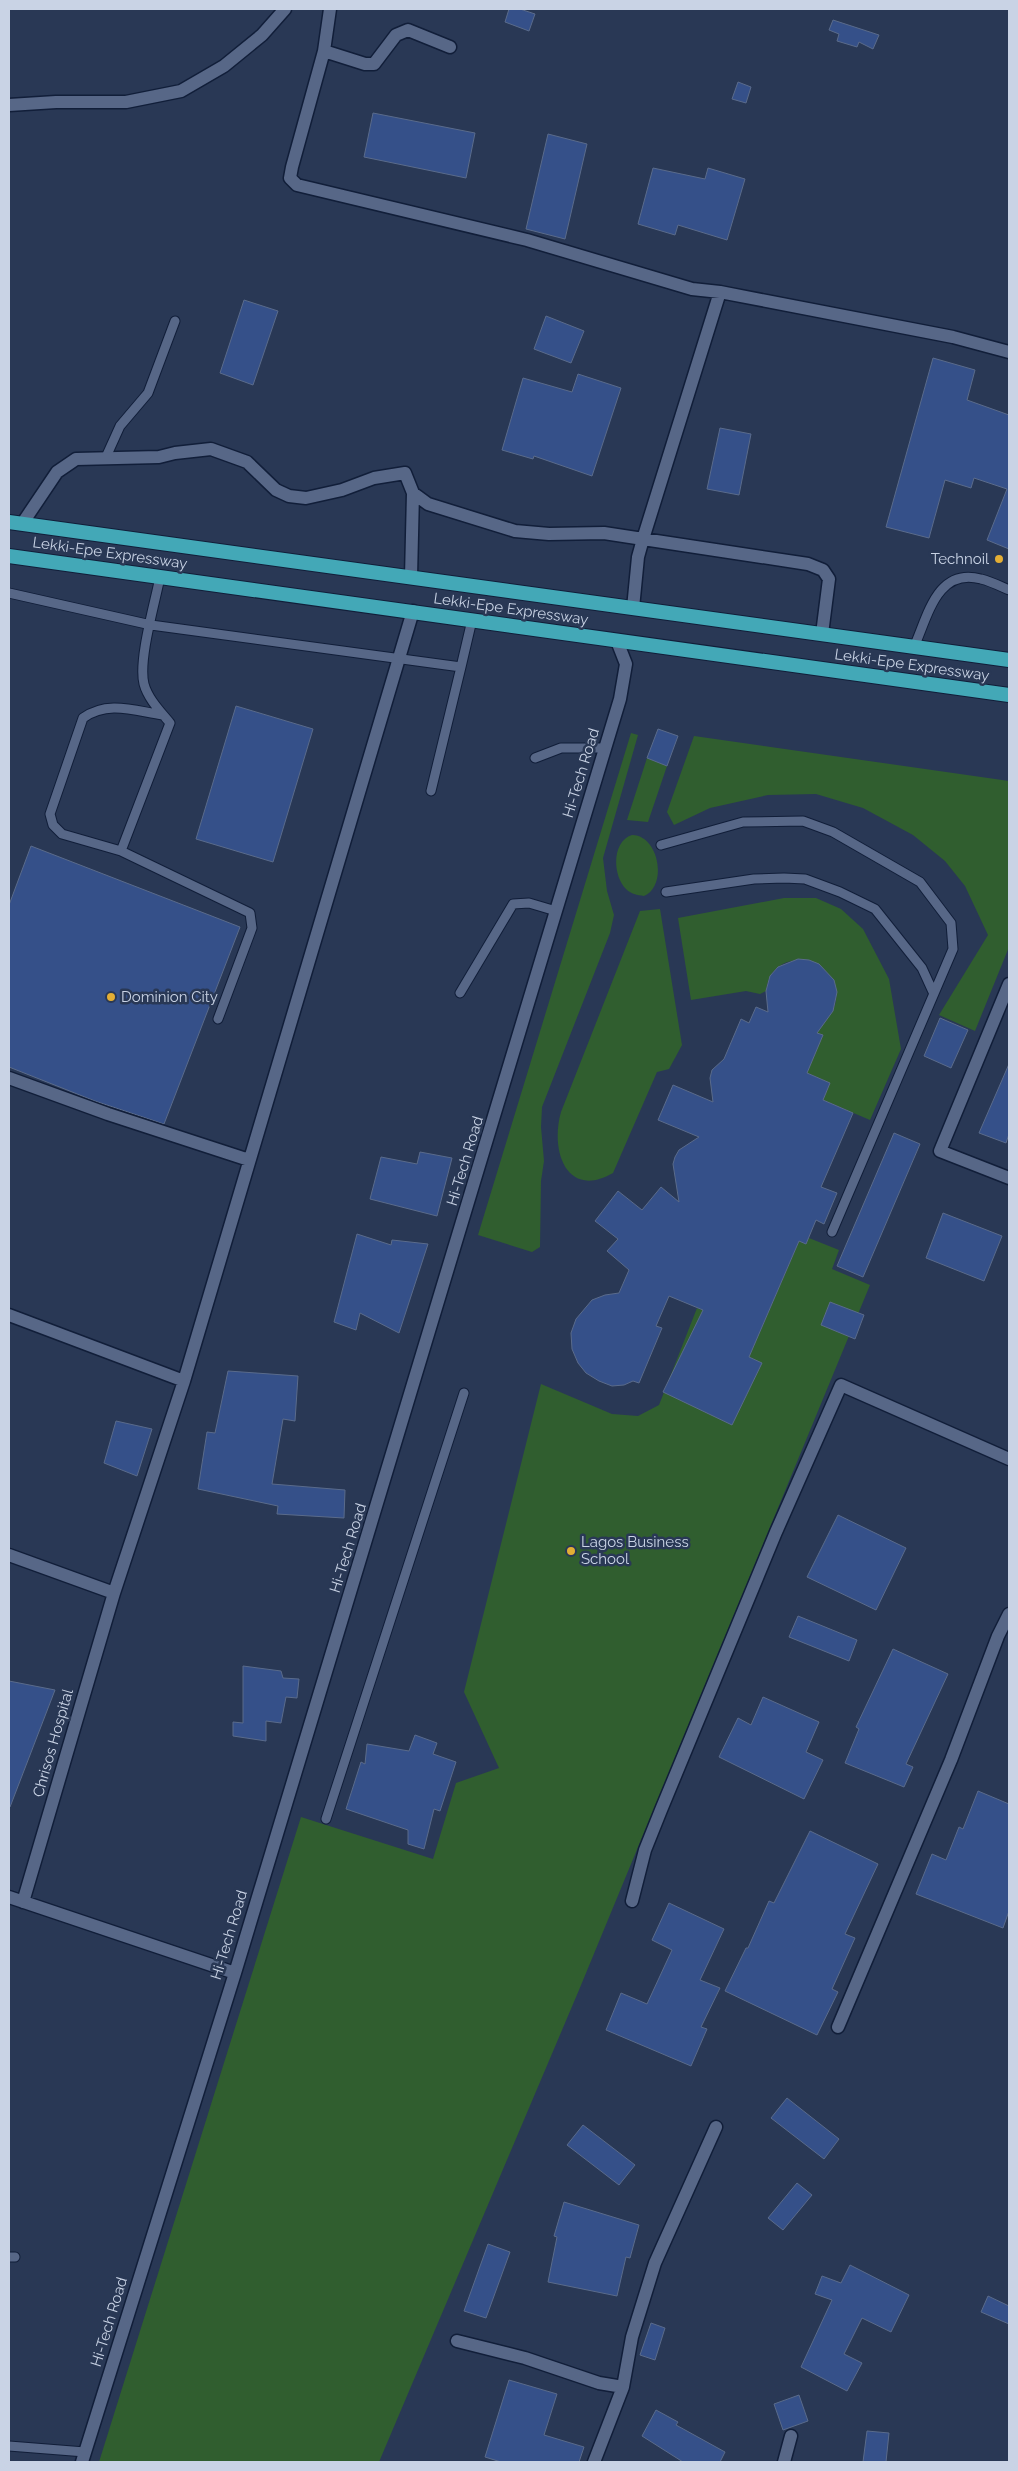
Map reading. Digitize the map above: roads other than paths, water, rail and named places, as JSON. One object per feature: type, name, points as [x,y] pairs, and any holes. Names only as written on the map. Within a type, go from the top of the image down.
[{"type":"highway","name":"Lekki-Epe Expressway","points":[[16,523],[1009,660]]},
{"type":"highway","name":"Lekki-Epe Expressway","points":[[9,556],[1009,695]]},
{"type":"street","points":[[9,105],[56,102],[126,102],[181,91],[232,60],[262,35],[285,9]]},
{"type":"street","points":[[330,9],[324,51],[292,167],[290,178],[297,185],[527,240],[692,289],[720,292],[943,335],[1009,352]]},
{"type":"street","points":[[324,51],[365,64],[374,64],[396,35],[408,30],[450,46]]},
{"type":"street","points":[[633,608],[638,557],[720,292]]},
{"type":"street","points":[[16,523],[57,472],[76,459],[159,457],[175,453],[211,449],[247,462],[276,490],[289,496],[306,498],[342,490],[374,478],[405,473],[413,493],[411,577]]},
{"type":"street","points":[[413,493],[428,504],[515,531],[549,534],[604,533],[808,564],[822,570],[829,579],[822,634]]},
{"type":"street","name":"Chrisos Hospital","points":[[23,1902],[114,1593],[184,1381],[400,660],[413,611]]},
{"type":"street","name":"Hi-Tech Road","points":[[83,2457],[235,1973],[606,748],[620,700],[626,664],[617,641]]},
{"type":"street","points":[[1009,984],[940,1151],[1009,1178]]},
{"type":"street","points":[[9,1078],[108,1114],[249,1160]]},
{"type":"street","points":[[9,1315],[184,1381]]},
{"type":"street","points":[[632,1901],[645,1850],[661,1810],[776,1532],[841,1385],[1009,1459]]},
{"type":"street","points":[[9,1555],[114,1593]]},
{"type":"street","points":[[838,2027],[950,1760],[998,1636],[1009,1614]]},
{"type":"street","points":[[9,1897],[235,1973]]},
{"type":"street","points":[[594,2462],[623,2387],[632,2336],[655,2263],[716,2127]]},
{"type":"street","points":[[457,2341],[525,2358],[600,2383],[623,2387]]},
{"type":"street","points":[[784,2462],[792,2436]]},
{"type":"lane","points":[[106,457],[120,426],[148,393],[175,321]]},
{"type":"lane","points":[[121,851],[170,723],[144,685],[143,666],[160,576]]},
{"type":"lane","points":[[914,647],[940,589],[953,578],[980,578],[1009,590]]},
{"type":"lane","points":[[9,593],[151,626],[461,667]]},
{"type":"lane","points":[[431,791],[472,620]]},
{"type":"lane","points":[[163,714],[107,707],[95,710],[84,718],[50,814],[53,825],[62,834],[121,851],[250,913],[252,928],[218,1019]]},
{"type":"lane","points":[[535,758],[561,748],[606,748]]},
{"type":"lane","points":[[661,845],[743,822],[803,821],[833,832],[920,882],[951,923],[953,949],[832,1232]]},
{"type":"lane","points":[[666,892],[754,879],[784,878],[805,880],[840,892],[875,909],[922,968],[933,992]]},
{"type":"lane","points":[[460,993],[513,904],[529,903],[556,911]]},
{"type":"lane","points":[[326,1819],[464,1393]]},
{"type":"lane","points":[[9,2446],[83,2457]]},
{"type":"place","name":"Technoil","points":[[999,559]]},
{"type":"place","name":"Dominion City","points":[[111,997]]},
{"type":"place","name":"Lagos Business School","points":[[571,1551]]}]
